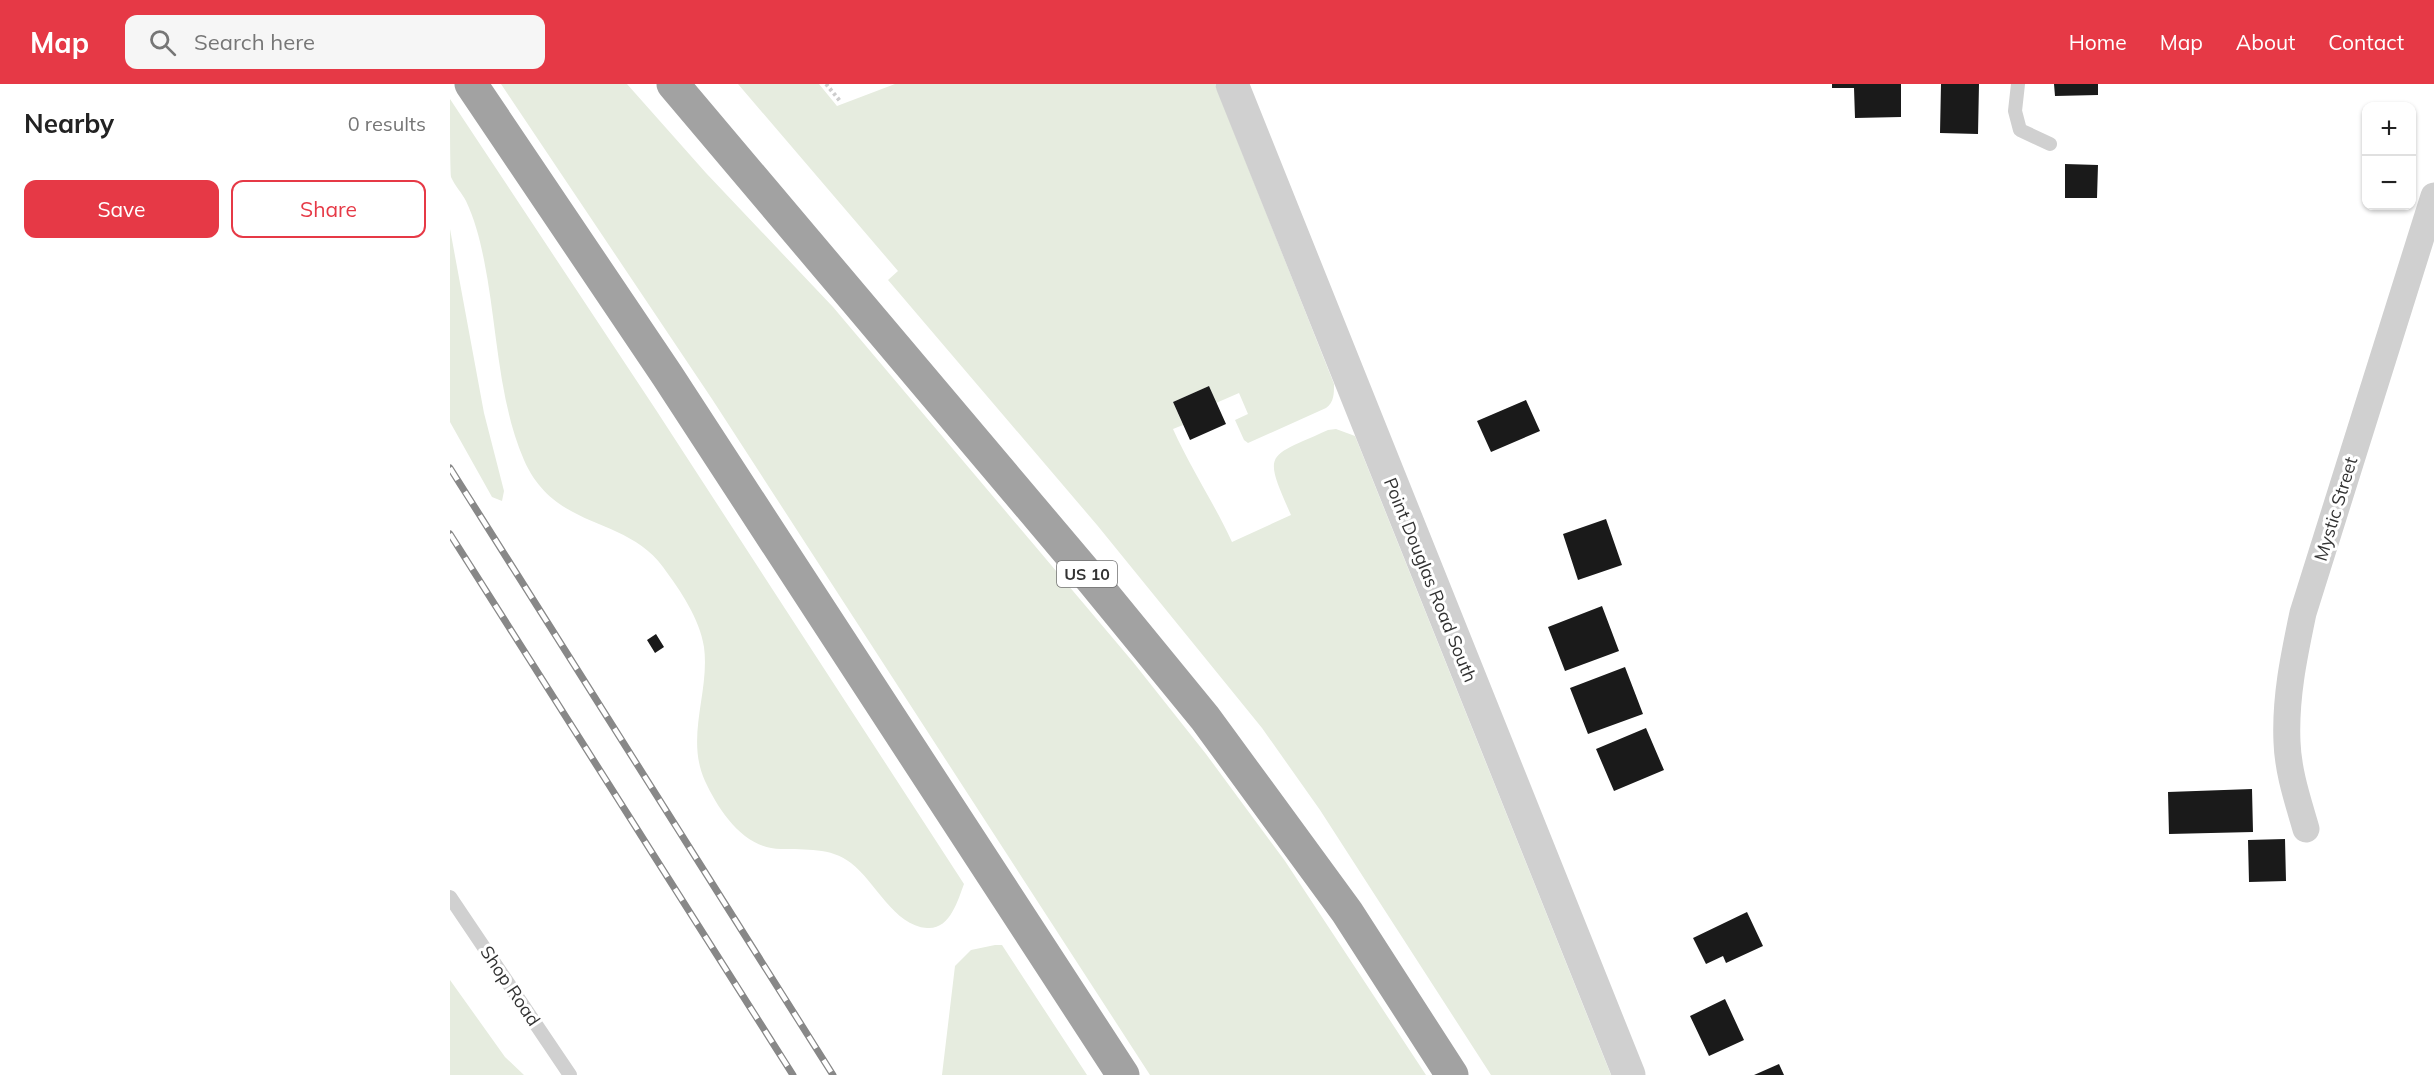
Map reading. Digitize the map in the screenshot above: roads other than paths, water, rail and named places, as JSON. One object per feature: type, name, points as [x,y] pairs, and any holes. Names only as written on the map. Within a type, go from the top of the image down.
[{"type":"highway","points":[[471,84],[667,375],[1123,1075]]},
{"type":"highway","name":"US 10","points":[[672,84],[1085,572],[1205,718],[1347,912],[1452,1075]]},
{"type":"street","name":"Point Douglas Road South","points":[[1232,84],[1629,1075]]},
{"type":"street","name":"Mystic Street","points":[[2306,829],[2293,782],[2287,744],[2290,676],[2303,613],[2434,196]]},
{"type":"lane","points":[[2018,84],[2015,111],[2020,130],[2050,144]]},
{"type":"lane","name":"Shop Road","points":[[450,897],[570,1075]]},
{"type":"railway","points":[[450,468],[833,1075]]},
{"type":"railway","points":[[450,534],[793,1075]]}]
